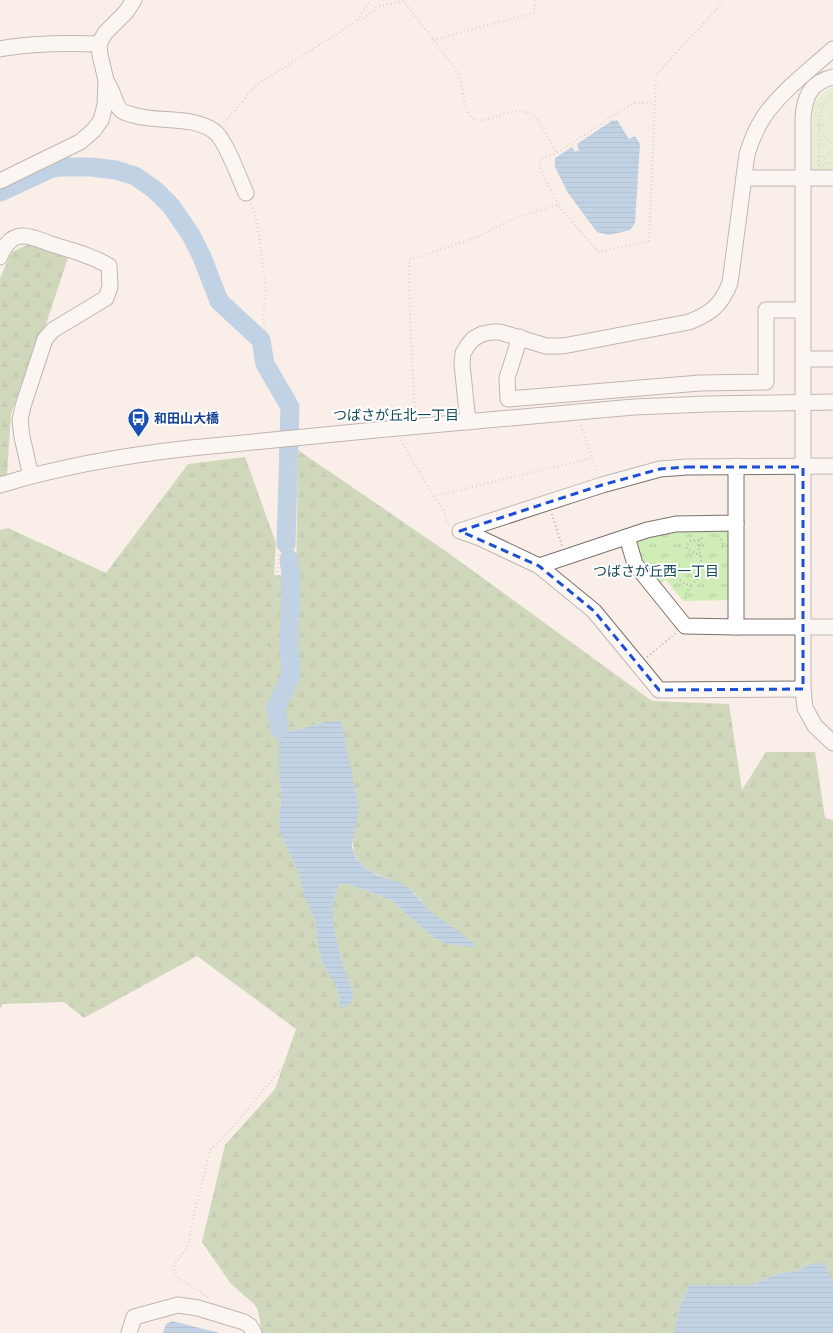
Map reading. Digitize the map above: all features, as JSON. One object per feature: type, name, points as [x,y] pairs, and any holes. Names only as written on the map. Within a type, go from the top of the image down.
[{"type":"street","points":[[0,181],[80,142],[94,130],[101,120],[105,105],[106,80],[99,44],[126,12],[134,0]]},
{"type":"street","points":[[0,48],[57,44],[99,44]]},
{"type":"street","points":[[468,422],[462,364],[464,353],[468,345],[473,339],[482,334],[500,332],[546,346],[563,346],[689,322],[704,316],[716,306],[725,295],[730,283],[747,154],[754,134],[763,118],[775,103],[833,49]]},
{"type":"street","points":[[833,77],[812,88],[804,104],[803,119],[803,689],[805,708],[815,726],[833,743]]},
{"type":"street","points":[[106,80],[112,90],[117,106],[122,112],[140,117],[190,122],[204,126],[215,133],[221,139],[246,193]]},
{"type":"street","points":[[744,178],[833,178]]},
{"type":"street","points":[[0,257],[9,242],[20,236],[30,237],[67,249],[99,260],[109,266],[110,287],[106,298],[53,330],[45,339],[23,406],[20,420],[22,437],[31,476]]},
{"type":"street","points":[[520,337],[507,378],[508,399],[700,383],[766,382],[766,310],[803,310]]},
{"type":"street","points":[[804,359],[833,359]]},
{"type":"street","points":[[0,485],[31,476],[137,454],[191,448],[634,407],[693,404],[833,402]]},
{"type":"street","points":[[460,532],[548,502],[660,469],[736,466],[833,466]]},
{"type":"street","points":[[736,466],[736,626]]},
{"type":"street","points":[[539,566],[647,530],[676,524],[736,523]]},
{"type":"street","points":[[460,532],[480,538],[539,566],[594,611],[658,690],[803,689]]},
{"type":"street","points":[[627,537],[635,564],[685,626],[833,627]]},
{"type":"street","points":[[129,1333],[134,1317],[178,1306],[198,1308],[244,1322],[250,1326],[254,1333]]},
{"type":"path","points":[[356,21],[371,0]]},
{"type":"path","points":[[433,40],[534,13],[536,0]]},
{"type":"path","points":[[654,103],[633,102],[557,153],[542,158],[539,166],[558,205],[598,252],[649,241],[656,75],[725,0]]},
{"type":"path","points":[[215,133],[255,86],[356,21],[364,18],[377,7],[404,1],[460,76],[464,101],[470,116],[476,120],[487,120],[513,111],[534,116],[557,153]]},
{"type":"path","points":[[819,167],[821,111],[824,104],[833,96]]},
{"type":"path","points":[[820,131],[833,145]]},
{"type":"path","points":[[833,149],[825,157],[825,163],[833,163]]},
{"type":"path","points":[[819,156],[825,157]]},
{"type":"path","points":[[246,193],[255,214],[259,235],[266,289],[264,319],[272,365],[296,405],[295,430]]},
{"type":"path","points":[[416,427],[410,320],[409,260],[475,238],[513,219],[558,205]]},
{"type":"path","points":[[577,412],[602,485]]},
{"type":"path","points":[[396,428],[400,438],[434,496],[443,508],[452,532],[460,532]]},
{"type":"path","points":[[210,1298],[178,1278],[174,1271],[175,1263],[189,1243],[192,1223],[210,1150],[264,1090],[291,1057],[301,1042],[319,998],[319,984],[305,949],[305,927],[302,916],[293,899],[266,826],[271,800],[270,725],[261,690],[262,667],[271,628],[279,555],[284,550],[291,549],[294,446]]},
{"type":"path","points":[[434,496],[592,458]]},
{"type":"path","points":[[548,502],[565,557]]},
{"type":"path","points":[[701,556],[687,549],[687,545],[691,541],[699,540],[708,534]]},
{"type":"path","points":[[716,534],[722,541],[722,550]]},
{"type":"path","points":[[685,598],[686,592],[691,585],[699,579],[702,569],[701,556],[698,547],[699,540]]},
{"type":"path","points":[[651,584],[665,576],[672,575],[685,584],[691,585]]},
{"type":"path","points":[[638,664],[685,626]]},
{"type":"highlighted area","points":[[687,467],[803,467],[803,689],[659,690],[594,611],[539,566],[460,531],[602,485],[660,469]]},
{"type":"green space","points":[[833,87],[833,172],[817,172],[812,168],[813,106],[821,94]]},
{"type":"green space","points":[[29,244],[68,258],[45,327],[35,344],[11,414],[7,475],[0,477],[0,278],[12,252]]},
{"type":"green space","points":[[298,450],[447,552],[652,701],[729,704],[742,790],[766,752],[815,752],[825,818],[833,820],[833,1282],[825,1264],[808,1265],[795,1272],[779,1273],[752,1285],[688,1285],[687,1291],[680,1305],[674,1333],[262,1333],[258,1310],[254,1304],[231,1284],[202,1242],[225,1145],[275,1089],[296,1029],[197,956],[84,1018],[64,1002],[3,1004],[0,1009],[0,530],[8,528],[106,573],[188,464],[245,457],[276,543],[274,575],[296,576]],"holes":[[[325,722],[353,838],[354,850],[358,860],[364,867],[403,885],[412,891],[418,896],[432,914],[456,929],[460,944],[448,944],[435,939],[391,900],[348,884],[341,884],[335,893],[333,921],[344,967],[353,991],[353,997],[340,1000],[336,986],[322,963],[318,947],[315,920],[306,900],[297,870],[279,823],[281,795],[279,773],[279,729],[293,731]]]},
{"type":"green space","points":[[725,528],[732,534],[732,600],[683,601],[666,580],[658,585],[641,564],[634,545],[638,538],[663,531]]},
{"type":"water","points":[[613,120],[617,120],[629,139],[635,136],[640,144],[635,223],[630,230],[609,235],[597,232],[568,193],[555,167],[555,158],[572,147],[575,152],[579,150],[577,144]]},
{"type":"water","points":[[341,721],[359,808],[352,847],[356,858],[364,867],[377,875],[400,883],[411,890],[433,914],[456,929],[477,947],[448,944],[435,939],[391,900],[348,884],[341,884],[335,893],[333,921],[344,967],[353,991],[350,1003],[339,1008],[340,1000],[336,986],[322,963],[318,947],[315,920],[306,901],[297,870],[280,831],[279,823],[281,795],[277,732],[279,729],[293,731],[325,722]]},
{"type":"water","points":[[819,1263],[825,1264],[833,1282],[833,1333],[674,1333],[680,1305],[687,1291],[688,1285],[752,1285],[779,1273],[795,1272],[808,1265]]},
{"type":"water","points":[[172,1321],[220,1333],[163,1333],[166,1324]]},
{"type":"waterway","points":[[0,192],[57,167],[90,167],[116,170],[135,176],[155,190],[171,206],[191,235],[202,257],[219,301],[261,340],[265,364],[290,407],[286,544]]},
{"type":"waterway","points":[[279,729],[276,708],[291,675],[289,645],[291,576],[289,559]]},
{"type":"place","name":"和田山大橋","points":[[138,438]]},
{"type":"district","name":"つばさが丘北一丁目","points":[[396,415]]},
{"type":"district","name":"つばさが丘西一丁目","points":[[656,571]]}]
